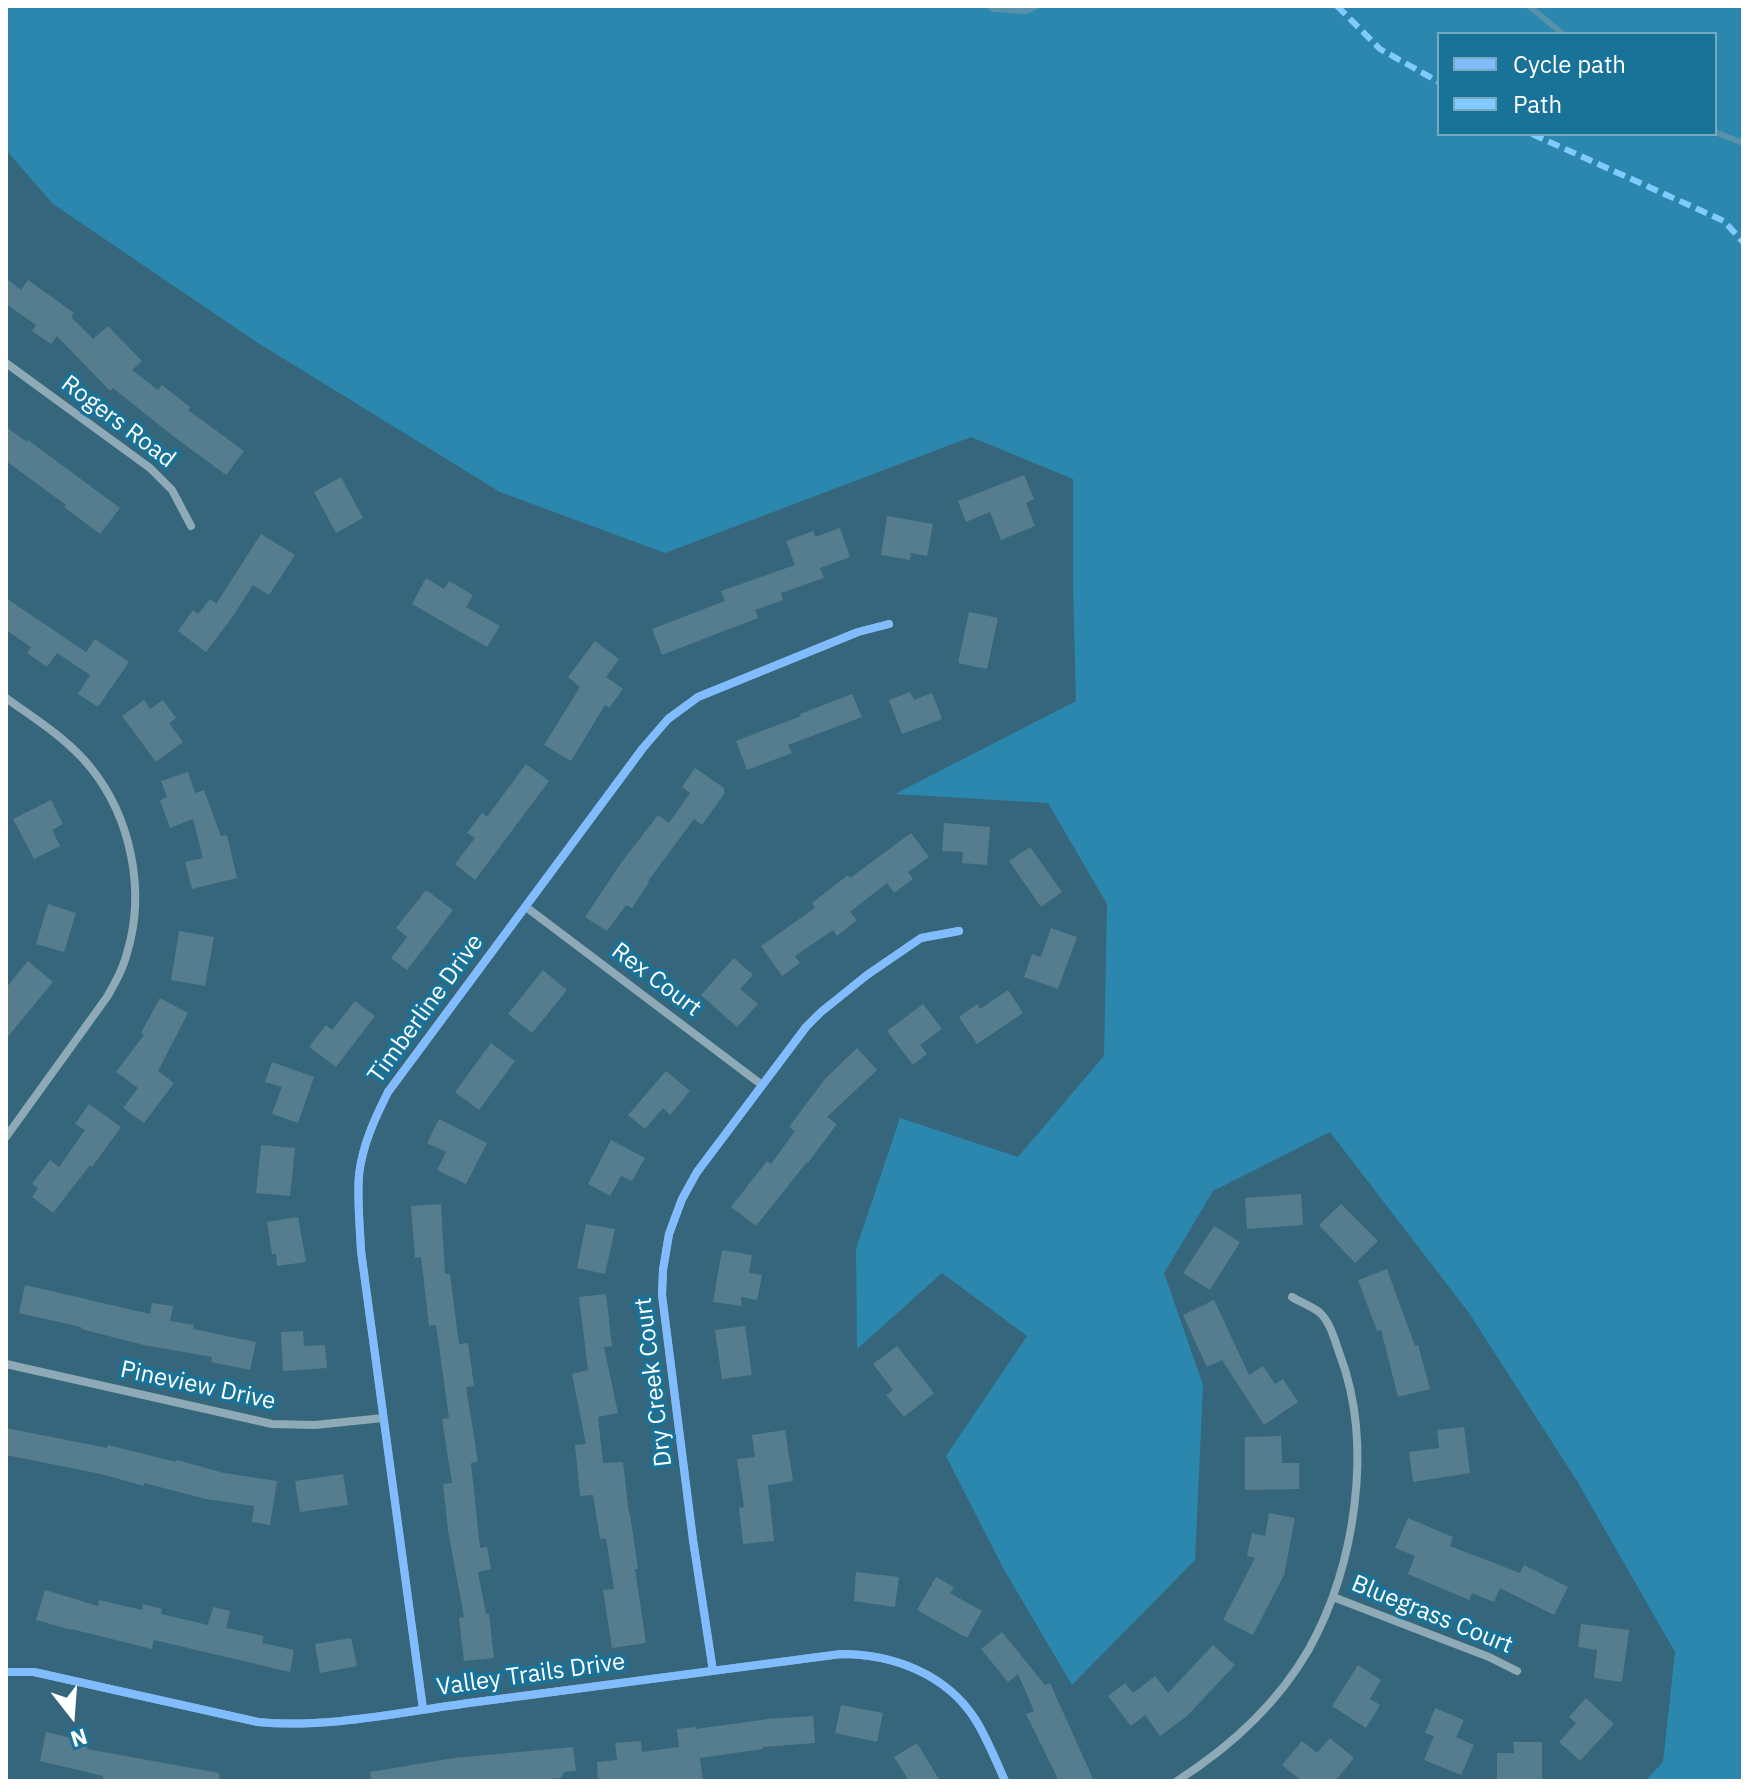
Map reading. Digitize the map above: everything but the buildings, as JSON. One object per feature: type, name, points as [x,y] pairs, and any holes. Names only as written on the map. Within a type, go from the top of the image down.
[{"type":"street","name":"Rogers Road","points":[[6,363],[150,468],[172,490],[191,526]]},
{"type":"street","name":"Timberline Drive","points":[[423,1709],[361,1251],[360,1172],[378,1111],[388,1092],[643,748],[668,719],[698,697],[858,632],[889,624]]},
{"type":"street","points":[[6,698],[54,732],[90,766],[110,796],[127,835],[135,876],[134,915],[128,952],[118,976],[107,997],[6,1137]]},
{"type":"street","name":"Rex Court","points":[[526,907],[762,1085]]},
{"type":"street","name":"Dry Creek Court","points":[[713,1671],[663,1310],[663,1270],[669,1234],[682,1199],[697,1172],[806,1027],[867,975],[921,938],[959,931]]},
{"type":"street","points":[[1177,1781],[1221,1751],[1256,1718],[1293,1674],[1333,1597],[1351,1529],[1357,1474],[1355,1422],[1345,1368],[1320,1313],[1292,1297]]},
{"type":"street","name":"Pineview Drive","points":[[6,1364],[272,1424],[315,1425],[383,1418]]},
{"type":"street","name":"Bluegrass Court","points":[[1333,1597],[1489,1657],[1517,1671]]},
{"type":"street","name":"Valley Trails Drive","points":[[6,1672],[34,1672],[258,1722],[304,1724],[841,1654],[861,1654],[901,1662],[936,1679],[963,1703],[976,1721],[1005,1781]]},
{"type":"shaded area","points":[[6,6],[1743,6],[1743,1781],[1645,1781],[1663,1762],[1675,1652],[1577,1481],[1469,1313],[1330,1132],[1213,1191],[1164,1273],[1203,1385],[1195,1560],[1072,1685],[1003,1568],[946,1456],[1027,1336],[942,1273],[857,1349],[856,1249],[900,1118],[1018,1157],[1104,1056],[1107,904],[1048,803],[895,794],[1076,701],[1073,479],[971,437],[665,553],[500,492],[258,343],[53,204],[6,150]]},
{"type":"waterway","points":[[989,6],[993,9],[1026,11],[1037,6]]},
{"type":"waterway","points":[[1529,6],[1561,32]]},
{"type":"waterway","points":[[1717,133],[1743,143]]},
{"type":"marked path","points":[[1337,6],[1380,49],[1437,81]]},
{"type":"marked path","points":[[1536,136],[1724,221],[1743,242]]},
{"type":"cycle path","points":[[423,1709],[361,1251],[359,1175],[374,1122],[388,1092],[643,748],[668,719],[698,697],[858,632],[889,624]]},
{"type":"cycle path","points":[[713,1671],[662,1295],[669,1234],[682,1199],[697,1172],[806,1027],[867,975],[921,938],[959,931]]},
{"type":"cycle path","points":[[6,1672],[34,1672],[258,1722],[283,1724],[363,1718],[841,1654],[860,1655],[917,1670],[949,1690],[975,1719],[1005,1781]]}]
